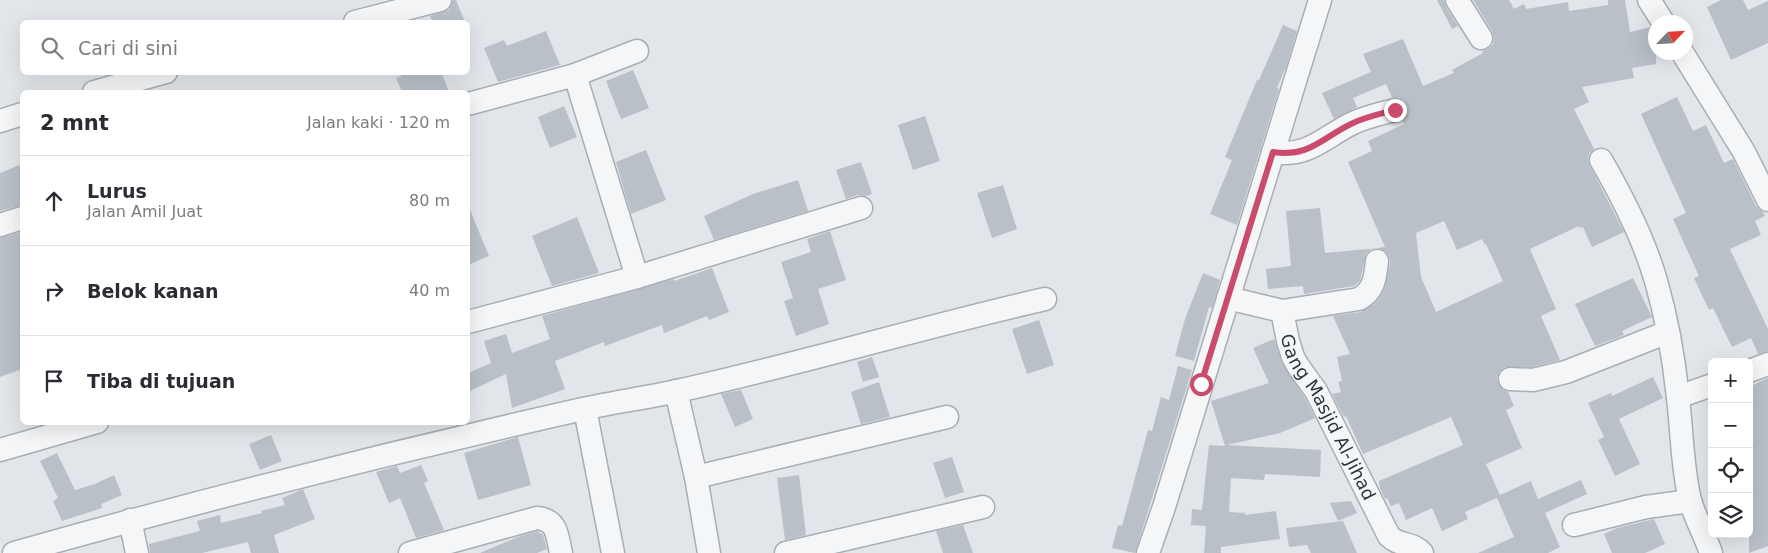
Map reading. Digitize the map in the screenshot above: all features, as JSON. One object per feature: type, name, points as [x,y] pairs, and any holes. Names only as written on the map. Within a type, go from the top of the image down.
[{"type":"street","points":[[363,20],[440,0]]},
{"type":"street","points":[[1148,553],[1164,508],[1320,0]]},
{"type":"street","points":[[1457,0],[1481,38]]},
{"type":"street","points":[[1649,0],[1659,15]]},
{"type":"street","points":[[470,103],[575,75],[637,52]]},
{"type":"street","points":[[1687,60],[1740,145],[1768,200]]},
{"type":"street","points":[[101,90],[155,75]]},
{"type":"street","points":[[575,75],[637,277]]},
{"type":"street","points":[[1273,152],[1297,153],[1314,146],[1358,121],[1395,110]]},
{"type":"street","points":[[0,121],[20,115]]},
{"type":"street","points":[[1602,160],[1644,248],[1656,281],[1668,332],[1678,397],[1690,501],[1711,553]]},
{"type":"street","points":[[470,321],[637,277],[861,208]]},
{"type":"street","points":[[0,225],[20,219]]},
{"type":"street","points":[[1282,311],[1360,299],[1368,294],[1374,281],[1377,261]]},
{"type":"street","name":"Gang Masjid Al-Jihad","points":[[1228,298],[1282,311],[1288,341],[1294,357],[1316,391],[1389,536],[1396,541],[1415,546],[1422,553]]},
{"type":"street","points":[[14,553],[130,520],[292,479],[585,409],[676,391],[789,365],[1045,299]]},
{"type":"street","points":[[1510,379],[1533,380],[1566,372],[1668,332]]},
{"type":"street","points":[[1753,370],[1768,364]]},
{"type":"street","points":[[1678,397],[1708,386]]},
{"type":"street","points":[[676,391],[696,477],[709,553]]},
{"type":"street","points":[[585,409],[613,553]]},
{"type":"street","points":[[696,477],[947,417]]},
{"type":"street","points":[[2,442],[83,425]]},
{"type":"street","points":[[1574,525],[1646,507],[1690,501]]},
{"type":"street","points":[[786,553],[983,507]]},
{"type":"street","points":[[410,553],[537,518],[547,519],[553,524],[561,553]]},
{"type":"street","points":[[130,520],[137,553]]},
{"type":"building","points":[[453,0],[456,0],[464,20],[432,20],[430,16],[449,10]]},
{"type":"building","points":[[1437,0],[1444,0],[1446,7],[1458,26],[1452,29]]},
{"type":"building","points":[[1473,0],[1509,0],[1514,9],[1524,4],[1526,9],[1568,2],[1569,11],[1608,5],[1608,0],[1625,0],[1630,32],[1648,28],[1648,60],[1656,60],[1656,64],[1632,68],[1634,78],[1582,87],[1589,102],[1574,109],[1594,149],[1589,154],[1590,166],[1624,232],[1592,247],[1583,227],[1580,228],[1579,226],[1530,249],[1556,309],[1541,316],[1560,360],[1532,367],[1504,367],[1499,372],[1497,378],[1499,385],[1508,392],[1514,406],[1506,410],[1522,448],[1486,464],[1500,495],[1531,481],[1538,499],[1581,480],[1587,494],[1545,513],[1560,547],[1548,553],[1478,553],[1514,537],[1497,498],[1465,512],[1468,519],[1442,531],[1432,508],[1406,520],[1399,503],[1391,506],[1387,498],[1385,499],[1379,481],[1463,445],[1451,417],[1363,454],[1346,416],[1344,417],[1332,394],[1341,392],[1338,382],[1342,381],[1337,357],[1350,354],[1333,316],[1361,312],[1373,305],[1385,288],[1390,263],[1389,256],[1385,251],[1378,248],[1385,247],[1348,162],[1372,151],[1368,141],[1404,124],[1402,120],[1407,114],[1408,107],[1404,100],[1392,97],[1386,84],[1353,98],[1357,107],[1334,119],[1322,93],[1371,72],[1363,54],[1403,39],[1423,86],[1454,73],[1452,70],[1483,53],[1482,51],[1488,49],[1493,44],[1494,37]],"holes":[[[1444,221],[1457,250],[1482,239],[1503,281],[1436,312],[1421,277],[1416,233]]]},
{"type":"building","points":[[1721,0],[1743,0],[1748,10],[1768,1],[1768,43],[1731,60],[1707,7]]},
{"type":"building","points":[[1283,25],[1297,31],[1286,67],[1277,88],[1279,89],[1237,225],[1210,214],[1232,160],[1225,157],[1257,80],[1259,80]]},
{"type":"building","points":[[546,31],[560,65],[498,82],[484,48],[504,40],[507,46]]},
{"type":"building","points":[[633,70],[649,108],[621,119],[606,81]]},
{"type":"building","points":[[403,75],[442,75],[448,90],[401,90],[396,78]]},
{"type":"building","points":[[1677,97],[1693,131],[1706,125],[1724,163],[1733,159],[1756,206],[1765,216],[1755,221],[1761,235],[1730,249],[1768,329],[1768,351],[1758,354],[1751,338],[1732,347],[1713,308],[1709,310],[1694,278],[1699,276],[1673,219],[1686,213],[1641,114]]},
{"type":"building","points":[[564,106],[577,137],[550,148],[538,117]]},
{"type":"building","points":[[925,116],[940,161],[913,170],[898,125]]},
{"type":"building","points":[[646,150],[666,200],[631,214],[616,162]]},
{"type":"building","points":[[861,162],[872,194],[866,196],[857,195],[846,199],[836,170]]},
{"type":"building","points":[[20,165],[20,206],[0,211],[0,173]]},
{"type":"building","points":[[798,180],[808,211],[714,240],[704,216],[753,194]]},
{"type":"building","points":[[1003,185],[1017,229],[992,238],[977,193]]},
{"type":"building","points":[[1320,208],[1325,253],[1378,248],[1371,249],[1366,254],[1360,281],[1354,286],[1304,294],[1303,286],[1268,289],[1266,269],[1291,266],[1286,211]]},
{"type":"building","points":[[470,210],[489,256],[470,264]]},
{"type":"building","points":[[577,217],[599,273],[552,286],[532,236]]},
{"type":"building","points":[[830,231],[846,280],[818,289],[829,324],[796,336],[784,301],[793,298],[781,262],[811,252],[807,239]]},
{"type":"building","points":[[20,233],[20,370],[0,377],[0,238]]},
{"type":"building","points":[[712,268],[729,312],[709,320],[707,316],[664,333],[662,325],[605,346],[604,342],[555,361],[565,389],[512,408],[506,374],[470,391],[470,372],[491,363],[484,341],[506,334],[512,353],[550,339],[542,316],[674,279],[674,281]]},
{"type":"building","points":[[1203,273],[1220,280],[1212,308],[1209,307],[1194,361],[1175,356],[1185,319]]},
{"type":"building","points":[[1633,278],[1652,317],[1622,331],[1624,335],[1595,346],[1575,304]]},
{"type":"building","points":[[1039,320],[1054,365],[1027,374],[1012,329]]},
{"type":"building","points":[[1274,339],[1282,363],[1305,398],[1315,418],[1280,433],[1227,445],[1321,450],[1320,477],[1265,474],[1264,480],[1231,478],[1229,512],[1245,513],[1245,515],[1276,511],[1280,539],[1221,547],[1221,553],[1204,553],[1206,526],[1191,525],[1192,509],[1202,510],[1209,445],[1225,446],[1211,401],[1269,383],[1253,348]]},
{"type":"building","points":[[872,357],[879,377],[863,382],[857,362]]},
{"type":"building","points":[[1178,366],[1192,370],[1135,553],[1112,548],[1118,525],[1122,526],[1148,430],[1152,431],[1161,397],[1169,400]]},
{"type":"building","points":[[1653,377],[1663,398],[1619,419],[1640,464],[1615,476],[1598,440],[1604,437],[1588,403],[1611,393],[1612,396]]},
{"type":"building","points":[[1768,378],[1768,546],[1749,553],[1749,538],[1753,538],[1753,385]]},
{"type":"building","points":[[879,382],[890,417],[861,424],[851,392]]},
{"type":"building","points":[[741,390],[753,419],[735,427],[721,394]]},
{"type":"building","points":[[271,435],[282,461],[260,470],[249,444]]},
{"type":"building","points":[[518,437],[531,485],[478,500],[464,453]]},
{"type":"building","points":[[57,453],[75,490],[95,484],[114,475],[122,495],[101,504],[102,508],[62,521],[53,501],[58,498],[40,461]]},
{"type":"building","points":[[952,457],[964,492],[945,498],[933,463]]},
{"type":"building","points":[[421,465],[428,481],[424,483],[444,530],[416,538],[400,498],[389,503],[376,472],[397,466],[400,473]]},
{"type":"building","points":[[799,475],[806,535],[785,540],[777,478]]},
{"type":"building","points":[[303,489],[315,519],[274,535],[279,553],[251,553],[248,542],[202,553],[150,553],[149,544],[200,531],[197,521],[220,515],[221,523],[262,513],[261,511],[285,505],[282,498]]},
{"type":"building","points":[[1351,501],[1357,513],[1338,521],[1330,503]]},
{"type":"building","points":[[1654,519],[1665,544],[1645,553],[1612,553],[1604,534],[1617,528]]},
{"type":"building","points":[[1343,521],[1357,553],[1311,553],[1307,545],[1289,547],[1286,528]]},
{"type":"building","points":[[963,525],[973,553],[943,553],[936,531]]},
{"type":"building","points":[[537,531],[543,535],[547,549],[537,553],[480,553],[518,537]]},
{"type":"route","points":[[1201,384],[1273,152],[1297,153],[1314,146],[1358,121],[1395,110]]}]
